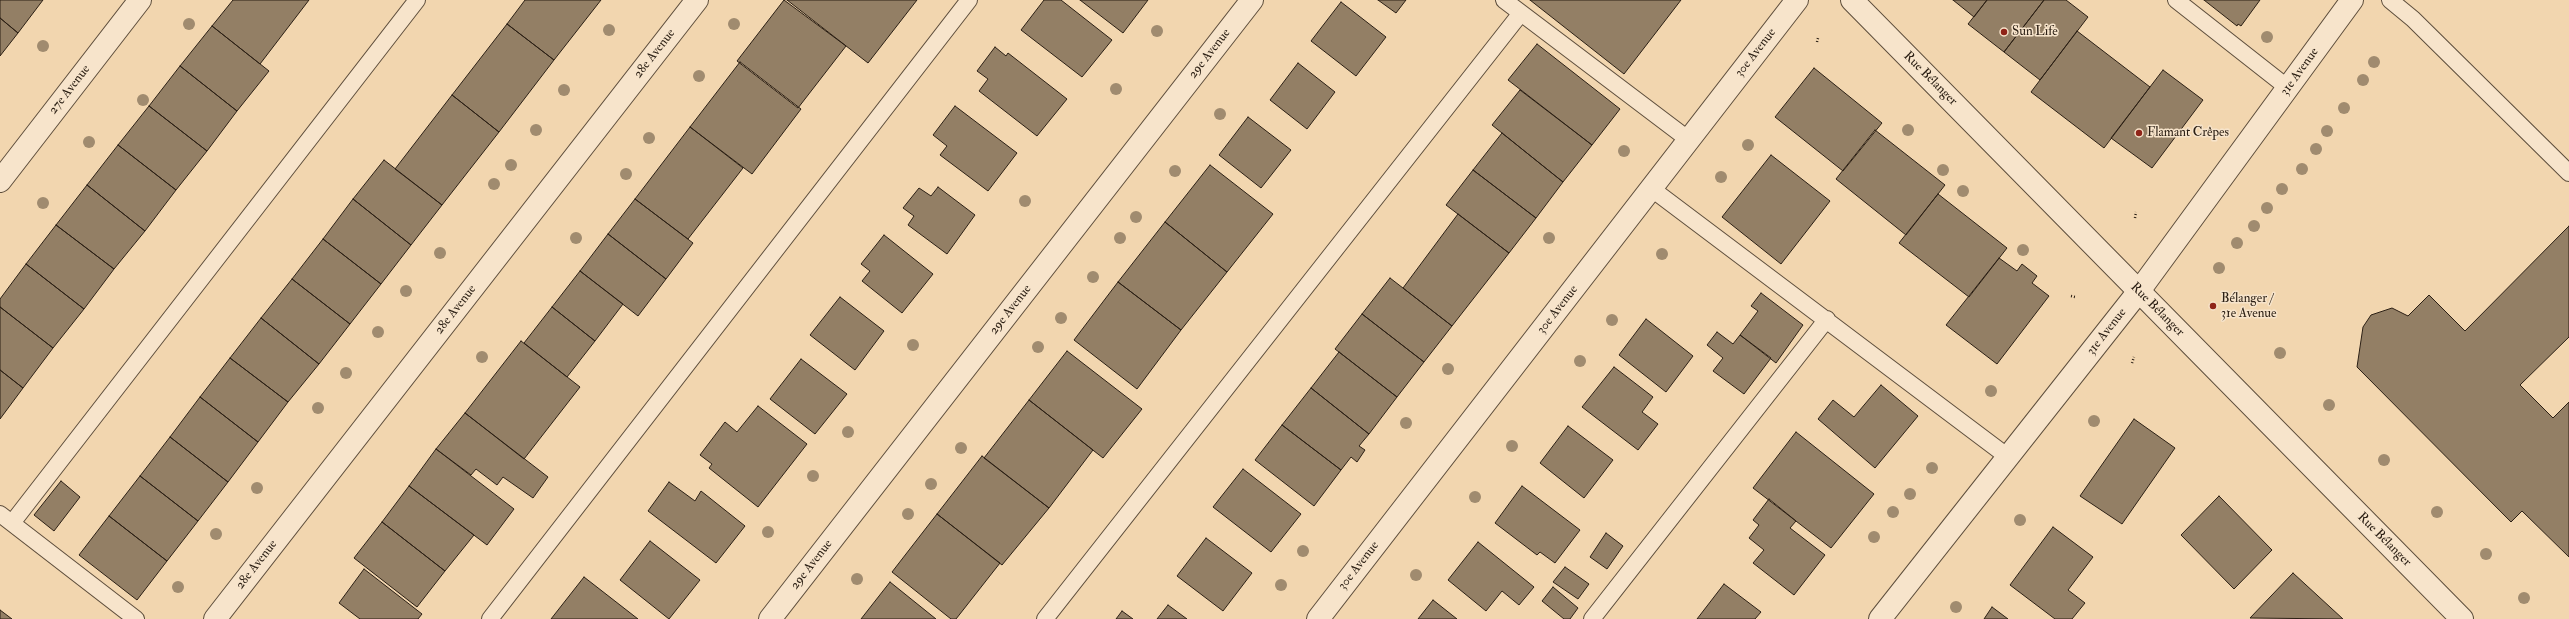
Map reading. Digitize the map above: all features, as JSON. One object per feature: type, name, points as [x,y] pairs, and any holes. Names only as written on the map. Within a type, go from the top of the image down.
[{"type":"street","name":"27e Avenue","points":[[0,181],[140,0]]},
{"type":"street","name":"28e Avenue","points":[[215,619],[696,0]]},
{"type":"street","name":"29e Avenue","points":[[770,619],[1252,0]]},
{"type":"street","name":"30e Avenue","points":[[1318,619],[1797,0]]},
{"type":"street","name":"Rue Bélanger","points":[[1852,0],[2462,619]]},
{"type":"street","name":"31e Avenue","points":[[1880,619],[2139,291],[2352,0]]},
{"type":"lane","points":[[136,619],[6,518],[417,0]]},
{"type":"lane","points":[[490,619],[969,0]]},
{"type":"lane","points":[[1504,0],[1689,140]]},
{"type":"lane","points":[[2176,0],[2288,88]]},
{"type":"lane","points":[[2390,0],[2414,19],[2569,174]]},
{"type":"lane","points":[[1045,619],[1521,13]]},
{"type":"lane","points":[[1652,189],[1828,319],[2008,457]]},
{"type":"lane","points":[[1592,619],[1828,319]]},
{"type":"path","points":[[1817,42],[1818,38]]},
{"type":"path","points":[[2135,218],[2136,212]]},
{"type":"path","points":[[2132,363],[2134,357]]},
{"type":"building","points":[[0,0],[43,0],[18,33],[0,18]]},
{"type":"building","points":[[233,0],[309,0],[260,64],[212,26]]},
{"type":"building","points":[[525,0],[601,0],[554,60],[507,24]]},
{"type":"building","points":[[784,0],[846,46],[798,108],[737,61]]},
{"type":"building","points":[[787,0],[917,0],[868,63]]},
{"type":"building","points":[[1044,0],[1061,0],[1112,40],[1082,77],[1021,30]]},
{"type":"building","points":[[1080,0],[1148,0],[1123,33]]},
{"type":"building","points":[[1378,0],[1406,0],[1396,13]]},
{"type":"building","points":[[1530,0],[1681,0],[1624,74]]},
{"type":"building","points":[[1953,0],[1987,0],[1974,17]]},
{"type":"building","points":[[1987,0],[2044,0],[2004,52],[1968,24]]},
{"type":"building","points":[[2044,0],[2066,0],[2088,17],[2040,80],[2004,52]]},
{"type":"building","points":[[2204,0],[2260,0],[2241,26],[2238,24],[2237,26]]},
{"type":"building","points":[[1341,2],[1386,37],[1356,76],[1311,41]]},
{"type":"building","points":[[0,18],[18,33],[0,56]]},
{"type":"building","points":[[507,24],[554,60],[499,132],[452,95]]},
{"type":"building","points":[[212,26],[269,71],[237,111],[180,66]]},
{"type":"building","points":[[2077,31],[2150,87],[2104,148],[2031,92]]},
{"type":"building","points":[[1537,44],[1620,109],[1592,145],[1508,80]]},
{"type":"building","points":[[995,47],[1006,56],[1008,53],[1067,99],[1037,136],[979,91],[988,79],[977,71]]},
{"type":"building","points":[[740,62],[801,109],[752,174],[690,127]]},
{"type":"building","points":[[1298,63],[1335,92],[1307,129],[1270,100]]},
{"type":"building","points":[[180,66],[237,111],[207,151],[149,106]]},
{"type":"building","points":[[1814,68],[1882,123],[1843,171],[1775,117]]},
{"type":"building","points":[[2163,70],[2203,100],[2152,168],[2111,138]]},
{"type":"building","points":[[1520,90],[1592,145],[1563,182],[1492,125]]},
{"type":"building","points":[[452,95],[499,132],[442,205],[395,169]]},
{"type":"building","points":[[149,106],[207,151],[176,190],[118,145]]},
{"type":"building","points":[[955,106],[1017,153],[988,191],[940,155],[947,146],[933,135]]},
{"type":"building","points":[[1248,117],[1291,150],[1261,188],[1219,155]]},
{"type":"building","points":[[690,127],[743,168],[688,239],[635,199]]},
{"type":"building","points":[[1875,130],[1945,185],[1906,235],[1836,179]]},
{"type":"building","points":[[1502,133],[1563,182],[1536,218],[1473,170]]},
{"type":"building","points":[[118,145],[176,190],[145,231],[87,185]]},
{"type":"building","points":[[1771,155],[1830,201],[1781,264],[1722,217]]},
{"type":"building","points":[[384,160],[442,205],[411,245],[353,199]]},
{"type":"building","points":[[1210,165],[1273,214],[1227,272],[1165,222]]},
{"type":"building","points":[[1473,170],[1536,218],[1509,253],[1446,205]]},
{"type":"building","points":[[87,185],[145,231],[114,269],[56,225]]},
{"type":"building","points":[[938,187],[975,215],[947,254],[908,225],[914,216],[903,208],[919,188],[931,196]]},
{"type":"building","points":[[1938,194],[2007,248],[1969,297],[1899,243]]},
{"type":"building","points":[[353,199],[411,245],[381,284],[323,239]]},
{"type":"building","points":[[635,199],[693,243],[666,279],[608,234]]},
{"type":"building","points":[[1458,214],[1509,253],[1452,326],[1403,288]]},
{"type":"building","points":[[1165,222],[1227,272],[1181,330],[1118,282]]},
{"type":"building","points":[[56,225],[114,269],[84,309],[26,264]]},
{"type":"building","points":[[2569,226],[2569,337],[2520,385],[2553,418],[2569,402],[2569,557],[2522,511],[2511,522],[2357,367],[2363,327],[2371,315],[2392,308],[2408,316],[2429,295],[2465,331]]},
{"type":"building","points":[[608,234],[666,279],[638,316],[580,271]]},
{"type":"building","points":[[884,235],[933,274],[902,313],[862,281],[870,271],[861,264]]},
{"type":"building","points":[[323,239],[381,284],[350,324],[292,279]]},
{"type":"building","points":[[1999,258],[2017,271],[2022,264],[2037,276],[2032,283],[2049,296],[1997,364],[1946,325]]},
{"type":"building","points":[[26,264],[84,309],[53,348],[0,307],[0,299]]},
{"type":"building","points":[[580,271],[623,304],[595,341],[552,307]]},
{"type":"building","points":[[1390,278],[1452,326],[1424,362],[1362,314]]},
{"type":"building","points":[[292,279],[350,324],[319,364],[261,318]]},
{"type":"building","points":[[1118,282],[1181,330],[1137,389],[1074,340]]},
{"type":"building","points":[[1761,293],[1803,325],[1776,363],[1740,335],[1758,311],[1751,306]]},
{"type":"building","points":[[840,297],[884,331],[855,370],[810,335]]},
{"type":"building","points":[[0,307],[53,348],[23,388],[0,370]]},
{"type":"building","points":[[552,307],[595,341],[567,377],[524,343]]},
{"type":"building","points":[[1362,314],[1424,362],[1397,397],[1335,349]]},
{"type":"building","points":[[261,318],[319,364],[288,402],[230,358]]},
{"type":"building","points":[[1646,319],[1693,356],[1666,392],[1619,355]]},
{"type":"building","points":[[1717,332],[1733,344],[1740,335],[1771,358],[1744,394],[1713,371],[1723,358],[1707,345]]},
{"type":"building","points":[[521,341],[580,387],[524,459],[465,413]]},
{"type":"building","points":[[1067,351],[1142,409],[1103,458],[1029,400]]},
{"type":"building","points":[[1339,352],[1397,397],[1369,434],[1311,388]]},
{"type":"building","points":[[230,358],[288,402],[258,442],[200,397]]},
{"type":"building","points":[[801,359],[847,394],[815,434],[770,399]]},
{"type":"building","points":[[1614,367],[1653,397],[1642,412],[1658,424],[1638,450],[1582,407]]},
{"type":"building","points":[[0,370],[23,388],[0,419]]},
{"type":"building","points":[[1881,385],[1918,416],[1875,468],[1818,419],[1833,400],[1854,417]]},
{"type":"building","points":[[1311,388],[1369,434],[1359,446],[1365,450],[1357,462],[1351,457],[1341,470],[1282,425]]},
{"type":"building","points":[[200,397],[258,442],[228,482],[170,437]]},
{"type":"building","points":[[1029,400],[1093,450],[1049,508],[984,458]]},
{"type":"building","points":[[758,406],[807,444],[758,507],[709,468],[712,464],[700,455],[725,422],[737,432]]},
{"type":"building","points":[[465,413],[548,477],[533,498],[503,477],[497,485],[476,469],[471,475],[436,449]]},
{"type":"building","points":[[2134,419],[2175,448],[2122,524],[2080,496]]},
{"type":"building","points":[[1282,425],[1341,470],[1314,506],[1255,460]]},
{"type":"building","points":[[1568,426],[1613,460],[1584,498],[1540,463]]},
{"type":"building","points":[[1796,432],[1874,494],[1831,548],[1753,488]]},
{"type":"building","points":[[170,437],[228,482],[198,521],[140,476]]},
{"type":"building","points":[[436,449],[514,509],[487,545],[409,486]]},
{"type":"building","points":[[982,456],[1049,508],[1002,565],[937,514]]},
{"type":"building","points":[[1243,469],[1301,514],[1271,552],[1213,507]]},
{"type":"building","points":[[140,476],[198,521],[167,561],[109,516]]},
{"type":"building","points":[[61,481],[80,497],[54,531],[34,515]]},
{"type":"building","points":[[669,482],[695,501],[701,491],[745,526],[716,563],[648,511]]},
{"type":"building","points":[[409,486],[474,535],[445,571],[382,522]]},
{"type":"building","points":[[1522,486],[1580,530],[1555,563],[1540,552],[1537,555],[1495,523]]},
{"type":"building","points":[[2219,496],[2272,550],[2234,589],[2181,535]]},
{"type":"building","points":[[1769,499],[1796,521],[1790,528],[1825,555],[1794,595],[1753,563],[1764,550],[1749,538],[1759,525],[1753,520]]},
{"type":"building","points":[[937,514],[1000,563],[956,619],[951,619],[892,572]]},
{"type":"building","points":[[109,516],[167,561],[137,600],[79,555]]},
{"type":"building","points":[[382,522],[445,571],[417,607],[354,558]]},
{"type":"building","points":[[2053,527],[2093,557],[2068,590],[2085,603],[2072,619],[2055,619],[2010,585]]},
{"type":"building","points":[[1606,533],[1623,546],[1607,569],[1590,557]]},
{"type":"building","points":[[1206,538],[1252,573],[1223,611],[1177,576]]},
{"type":"building","points":[[650,541],[700,580],[669,619],[620,580]]},
{"type":"building","points":[[1478,542],[1534,587],[1519,605],[1502,591],[1486,611],[1448,580]]},
{"type":"building","points":[[1565,567],[1589,584],[1578,599],[1553,582]]},
{"type":"building","points":[[364,569],[422,614],[418,619],[360,619],[339,603]]},
{"type":"building","points":[[2293,573],[2343,619],[2250,618]]},
{"type":"building","points":[[584,577],[638,619],[551,619]]},
{"type":"building","points":[[890,582],[936,619],[861,619]]},
{"type":"building","points":[[1724,584],[1761,612],[1755,619],[1697,619]]},
{"type":"building","points":[[1553,587],[1578,608],[1570,619],[1564,619],[1542,601]]},
{"type":"building","points":[[1433,600],[1457,619],[1418,619]]},
{"type":"building","points":[[1168,605],[1187,619],[1157,619]]},
{"type":"building","points":[[1992,607],[2008,619],[1984,619]]},
{"type":"building","points":[[0,610],[12,619],[0,619]]},
{"type":"building","points":[[1122,611],[1133,619],[1116,619]]},
{"type":"place","name":"Sun Life","points":[[2004,32]]},
{"type":"place","name":"Flamant Crêpes","points":[[2139,133]]},
{"type":"place","name":"Bélanger / 31e Avenue","points":[[2213,306]]}]
